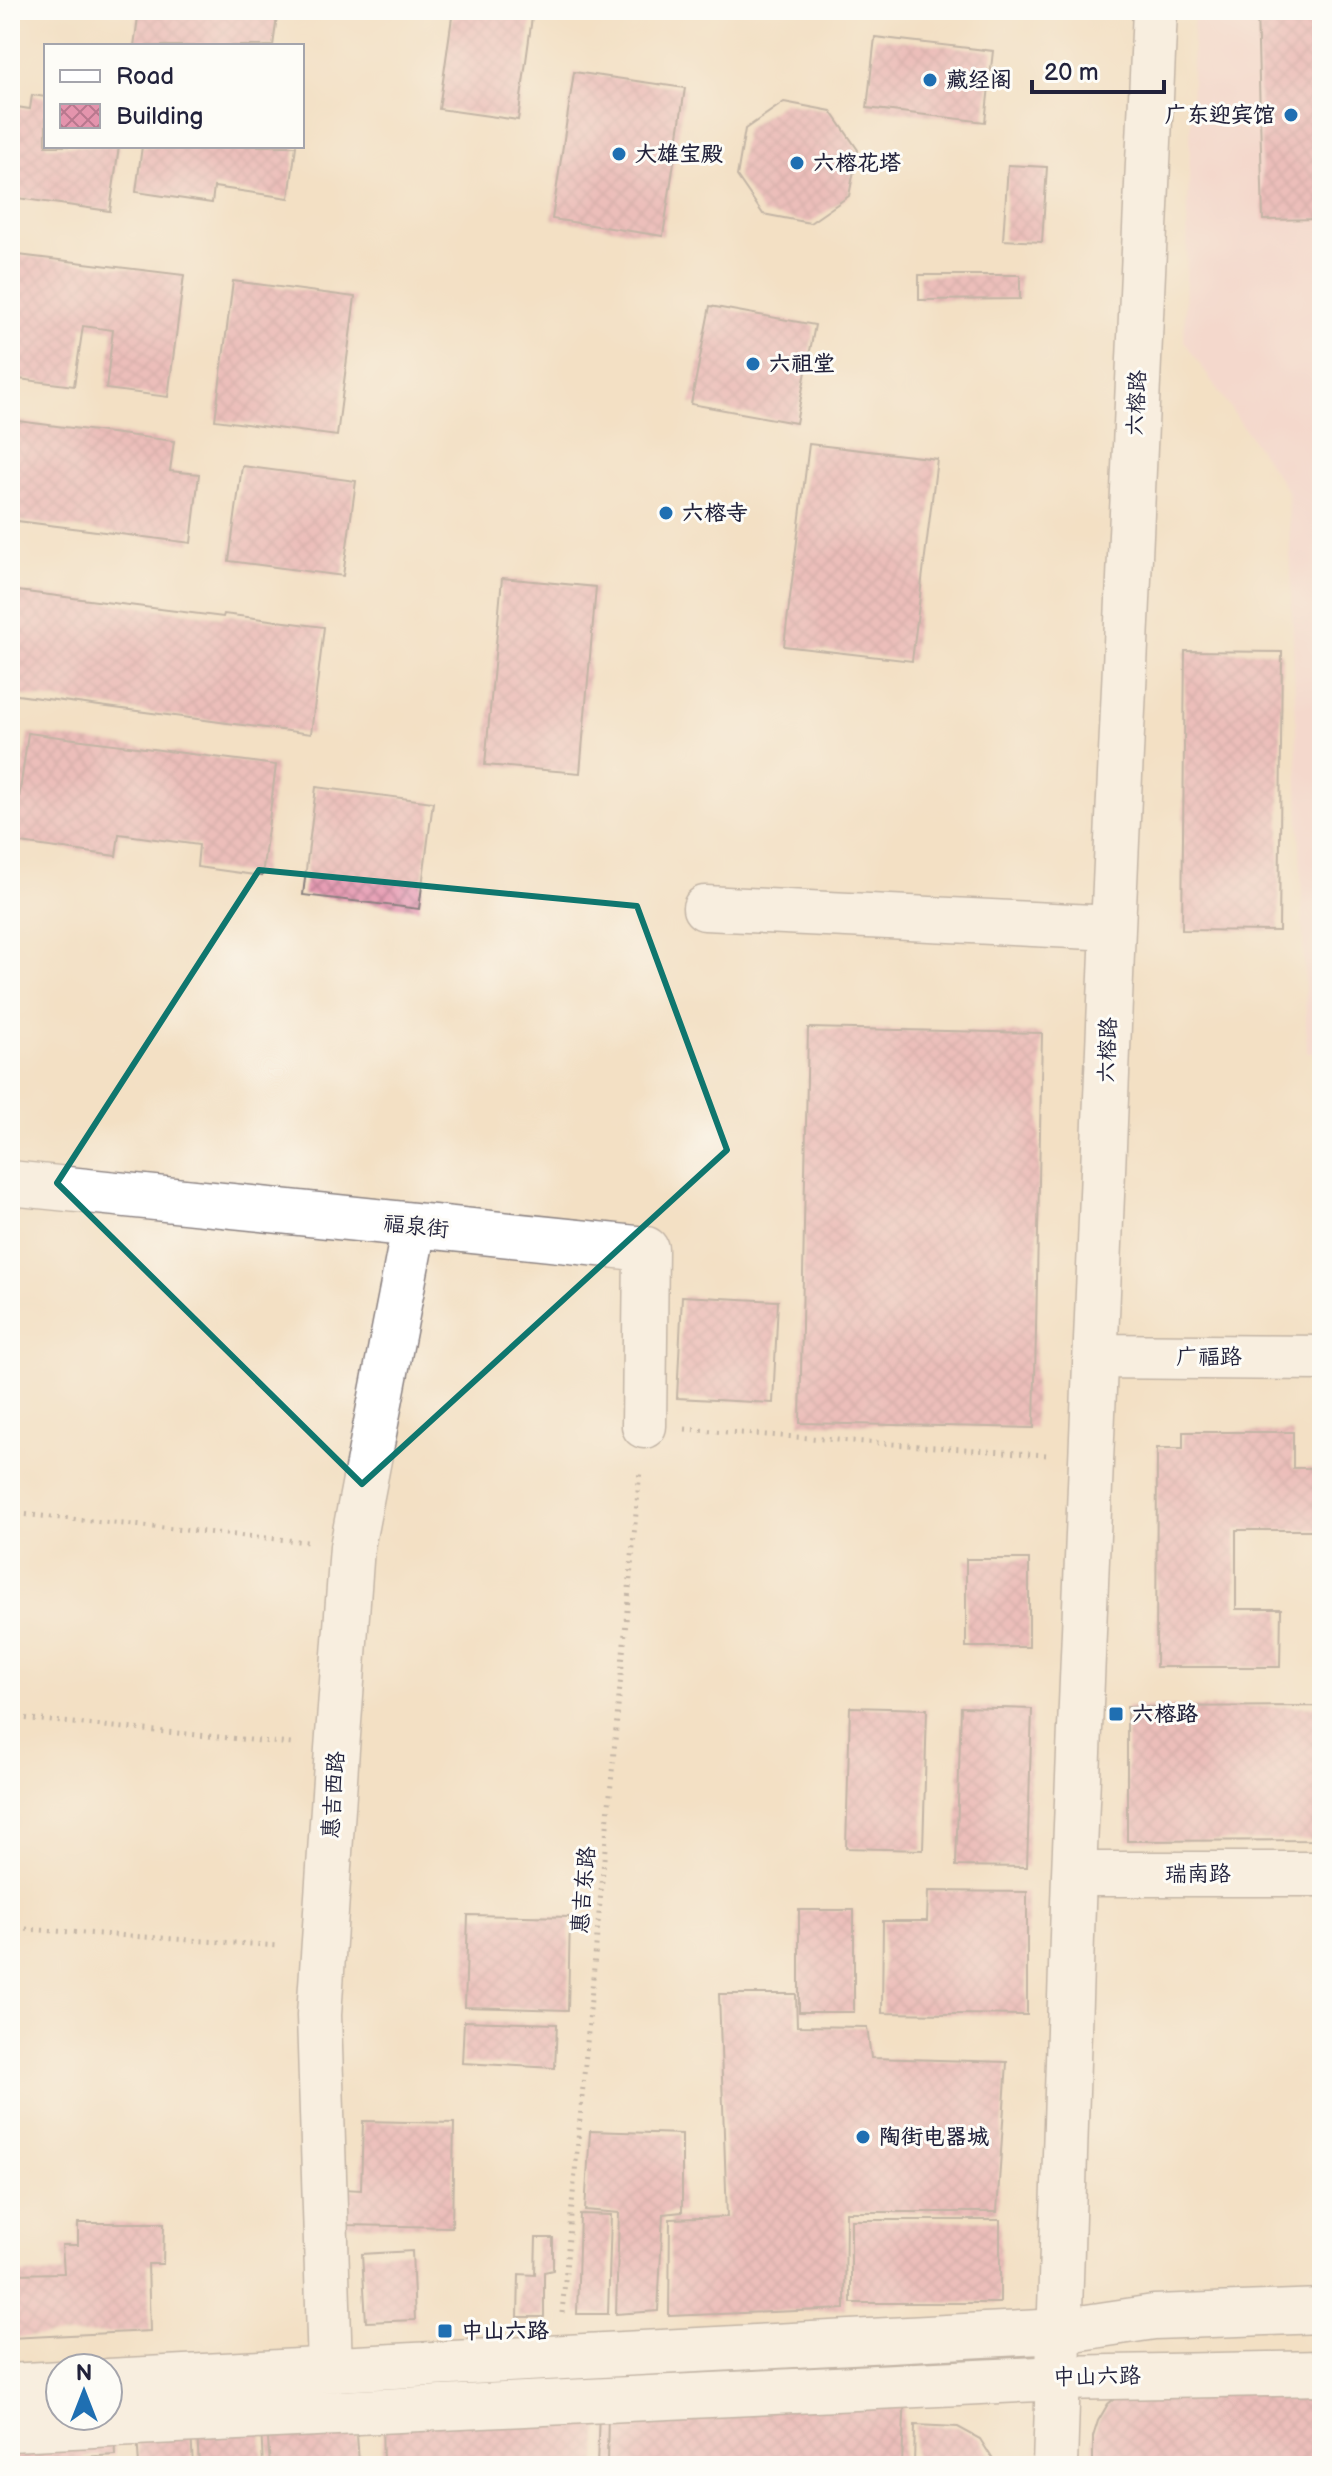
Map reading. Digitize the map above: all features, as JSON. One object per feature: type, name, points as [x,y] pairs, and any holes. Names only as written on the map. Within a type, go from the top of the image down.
[{"type":"street","name":"六榕路","points":[[1055,2466],[1074,1874],[1155,10]]},
{"type":"street","points":[[705,908],[1113,928]]},
{"type":"street","name":"福泉街","points":[[10,1183],[646,1249],[644,1426]]},
{"type":"street","name":"惠吉西路","points":[[330,2369],[319,2015],[337,1749],[352,1547],[414,1227]]},
{"type":"street","name":"广福路","points":[[1096,1356],[1322,1358]]},
{"type":"street","name":"瑞南路","points":[[1074,1874],[1322,1874]]},
{"type":"street","points":[[124,2380],[1060,2331],[1154,2317],[1322,2311]]},
{"type":"street","name":"中山六路","points":[[10,2429],[1060,2378],[1322,2373]]},
{"type":"street","points":[[10,2386],[44,2384]]},
{"type":"path","points":[[644,1426],[1092,1459]]},
{"type":"path","name":"惠吉东路","points":[[562,2358],[562,2296],[644,1426]]},
{"type":"path","points":[[10,1513],[352,1547]]},
{"type":"path","points":[[10,1717],[337,1749]]},
{"type":"path","points":[[10,1928],[323,1949]]},
{"type":"highlighted area","points":[[259,870],[637,906],[727,1150],[362,1484],[57,1183]]},
{"type":"shaded area","name":"广东迎宾馆","points":[[1194,10],[1322,10],[1322,1053],[1307,1053],[1288,492],[1184,341]]},
{"type":"building","points":[[139,10],[252,10],[252,13],[277,16],[273,44],[134,44]]},
{"type":"building","points":[[453,10],[533,10],[518,120],[439,109]]},
{"type":"building","name":"广东迎宾馆","points":[[1257,10],[1322,10],[1322,219],[1263,220]]},
{"type":"building","name":"藏经阁","points":[[875,37],[993,51],[985,122],[867,108]]},
{"type":"building","name":"大雄宝殿","points":[[574,72],[685,88],[663,236],[552,219]]},
{"type":"building","points":[[32,95],[44,97],[44,148],[119,148],[110,211],[10,197],[10,106],[30,109]]},
{"type":"building","name":"六榕花塔","points":[[784,102],[831,111],[858,150],[849,196],[810,223],[763,214],[737,176],[745,129]]},
{"type":"building","points":[[142,148],[296,148],[289,198],[214,187],[212,203],[136,192]]},
{"type":"building","points":[[1008,165],[1047,167],[1042,242],[1003,240]]},
{"type":"building","points":[[10,254],[184,275],[168,397],[106,389],[113,330],[83,326],[74,386],[10,378],[17,317],[10,316]]},
{"type":"building","points":[[919,275],[1020,275],[1020,299],[919,300]]},
{"type":"building","points":[[233,281],[355,297],[337,436],[215,420]]},
{"type":"building","name":"六祖堂","points":[[710,306],[815,325],[796,423],[691,404]]},
{"type":"building","points":[[10,420],[174,441],[170,471],[199,474],[191,543],[10,520]]},
{"type":"building","points":[[809,444],[937,459],[912,661],[784,646]]},
{"type":"building","points":[[242,466],[356,481],[343,576],[229,561]]},
{"type":"building","points":[[502,578],[596,587],[580,773],[485,765]]},
{"type":"building","points":[[10,590],[324,627],[311,734],[10,694]]},
{"type":"building","points":[[1185,651],[1282,652],[1279,931],[1182,930]]},
{"type":"building","points":[[28,733],[276,765],[262,876],[197,867],[199,845],[119,834],[116,856],[13,842]]},
{"type":"building","points":[[316,787],[433,802],[419,909],[303,895]]},
{"type":"building","points":[[808,1028],[1042,1033],[1034,1428],[800,1423]]},
{"type":"building","points":[[682,1296],[778,1301],[773,1403],[677,1398]]},
{"type":"building","points":[[1183,1432],[1293,1432],[1293,1468],[1322,1468],[1322,1530],[1236,1530],[1236,1609],[1281,1609],[1280,1667],[1156,1667],[1157,1448],[1183,1448]]},
{"type":"building","points":[[966,1559],[1029,1559],[1029,1647],[966,1647]]},
{"type":"building","points":[[1322,1706],[1322,1840],[1127,1841],[1127,1707]]},
{"type":"building","points":[[850,1707],[927,1709],[923,1850],[846,1848]]},
{"type":"building","points":[[961,1707],[1032,1709],[1027,1867],[956,1866]]},
{"type":"building","points":[[928,1891],[1027,1892],[1027,2015],[882,2013],[883,1921],[927,1921]]},
{"type":"building","points":[[799,1910],[854,1910],[854,2012],[799,2012]]},
{"type":"building","points":[[468,1915],[570,1917],[568,2010],[465,2007]]},
{"type":"building","name":"陶街电器城","points":[[719,1994],[796,1994],[797,2026],[867,2027],[871,2058],[1007,2062],[997,2212],[846,2212],[845,2309],[669,2316],[670,2219],[727,2217]]},
{"type":"building","points":[[464,2021],[557,2024],[555,2068],[462,2063]]},
{"type":"building","points":[[363,2121],[454,2123],[452,2227],[342,2225],[343,2189],[361,2190]]},
{"type":"building","points":[[590,2131],[682,2134],[682,2212],[663,2214],[658,2311],[616,2314],[619,2213],[585,2210]]},
{"type":"building","points":[[580,2214],[611,2215],[608,2314],[577,2314]]},
{"type":"building","points":[[851,2220],[1000,2220],[1000,2303],[851,2303]]},
{"type":"building","points":[[78,2223],[164,2223],[163,2264],[148,2264],[150,2331],[10,2338],[10,2274],[64,2273],[62,2245],[78,2245]]},
{"type":"building","points":[[536,2238],[553,2238],[553,2270],[544,2272],[544,2317],[518,2317],[519,2274],[535,2275]]},
{"type":"building","points":[[412,2251],[415,2320],[366,2322],[362,2254]]},
{"type":"building","points":[[1322,2381],[1322,2466],[1093,2466],[1093,2437],[1098,2421],[1108,2404],[1118,2396]]},
{"type":"building","points":[[905,2389],[902,2466],[607,2466],[608,2409]]},
{"type":"building","points":[[599,2411],[597,2466],[383,2466],[382,2420]]},
{"type":"building","points":[[356,2420],[359,2463],[270,2466],[267,2426]]},
{"type":"building","points":[[915,2425],[958,2427],[980,2439],[997,2466],[914,2466]]},
{"type":"building","points":[[261,2427],[263,2466],[199,2466],[197,2430]]},
{"type":"building","points":[[191,2431],[193,2466],[139,2466],[137,2434]]},
{"type":"building","points":[[114,2434],[115,2455],[83,2457],[83,2466],[16,2466],[15,2440]]},
{"type":"place","name":"藏经阁","points":[[930,80]]},
{"type":"place","name":"广东迎宾馆","points":[[1291,115]]},
{"type":"place","name":"大雄宝殿","points":[[619,154]]},
{"type":"place","name":"六榕花塔","points":[[797,163]]},
{"type":"place","name":"六祖堂","points":[[753,364]]},
{"type":"place","name":"六榕寺","points":[[666,513]]},
{"type":"place","name":"六榕路","points":[[1116,1714]]},
{"type":"place","name":"陶街电器城","points":[[863,2137]]},
{"type":"place","name":"中山六路","points":[[445,2331]]}]
